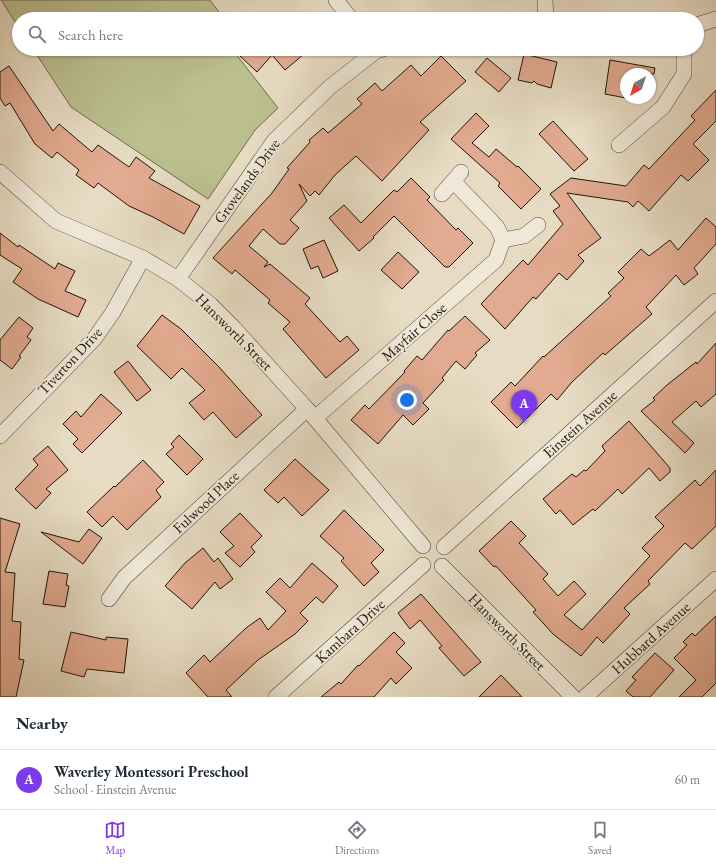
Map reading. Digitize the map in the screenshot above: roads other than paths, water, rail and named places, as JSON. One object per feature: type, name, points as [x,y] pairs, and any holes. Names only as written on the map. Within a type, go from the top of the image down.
[{"type":"street","points":[[336,0],[345,12]]},
{"type":"street","points":[[545,0],[546,12]]},
{"type":"street","points":[[704,23],[716,20]]},
{"type":"street","name":"Grovelands Drive","points":[[178,279],[274,142],[330,87],[369,56]]},
{"type":"street","points":[[619,145],[663,107],[684,74],[684,56]]},
{"type":"street","name":"Hansworth Street","points":[[0,172],[56,221],[143,258],[178,279],[211,305],[234,328],[311,414],[423,546]]},
{"type":"street","points":[[442,194],[457,177],[496,227],[503,240],[524,236],[538,225]]},
{"type":"street","name":"Mayfair Close","points":[[311,414],[496,260],[503,240]]},
{"type":"street","name":"Tiverton Drive","points":[[0,436],[95,338],[113,312],[143,258]]},
{"type":"street","name":"Einstein Avenue","points":[[444,547],[716,301]]},
{"type":"street","name":"Fulwood Place","points":[[109,599],[124,578],[311,414]]},
{"type":"street","points":[[431,542],[436,542],[444,547],[447,555],[442,566],[433,569],[423,565],[420,556],[423,546],[431,542]]},
{"type":"street","name":"Kambara Drive","points":[[276,697],[423,565]]},
{"type":"street","name":"Hansworth Street","points":[[442,566],[573,697]]},
{"type":"street","name":"Hubbard Avenue","points":[[585,697],[716,579]]},
{"type":"place","name":"Waverley Montessori Preschool","points":[[524,423]]}]
